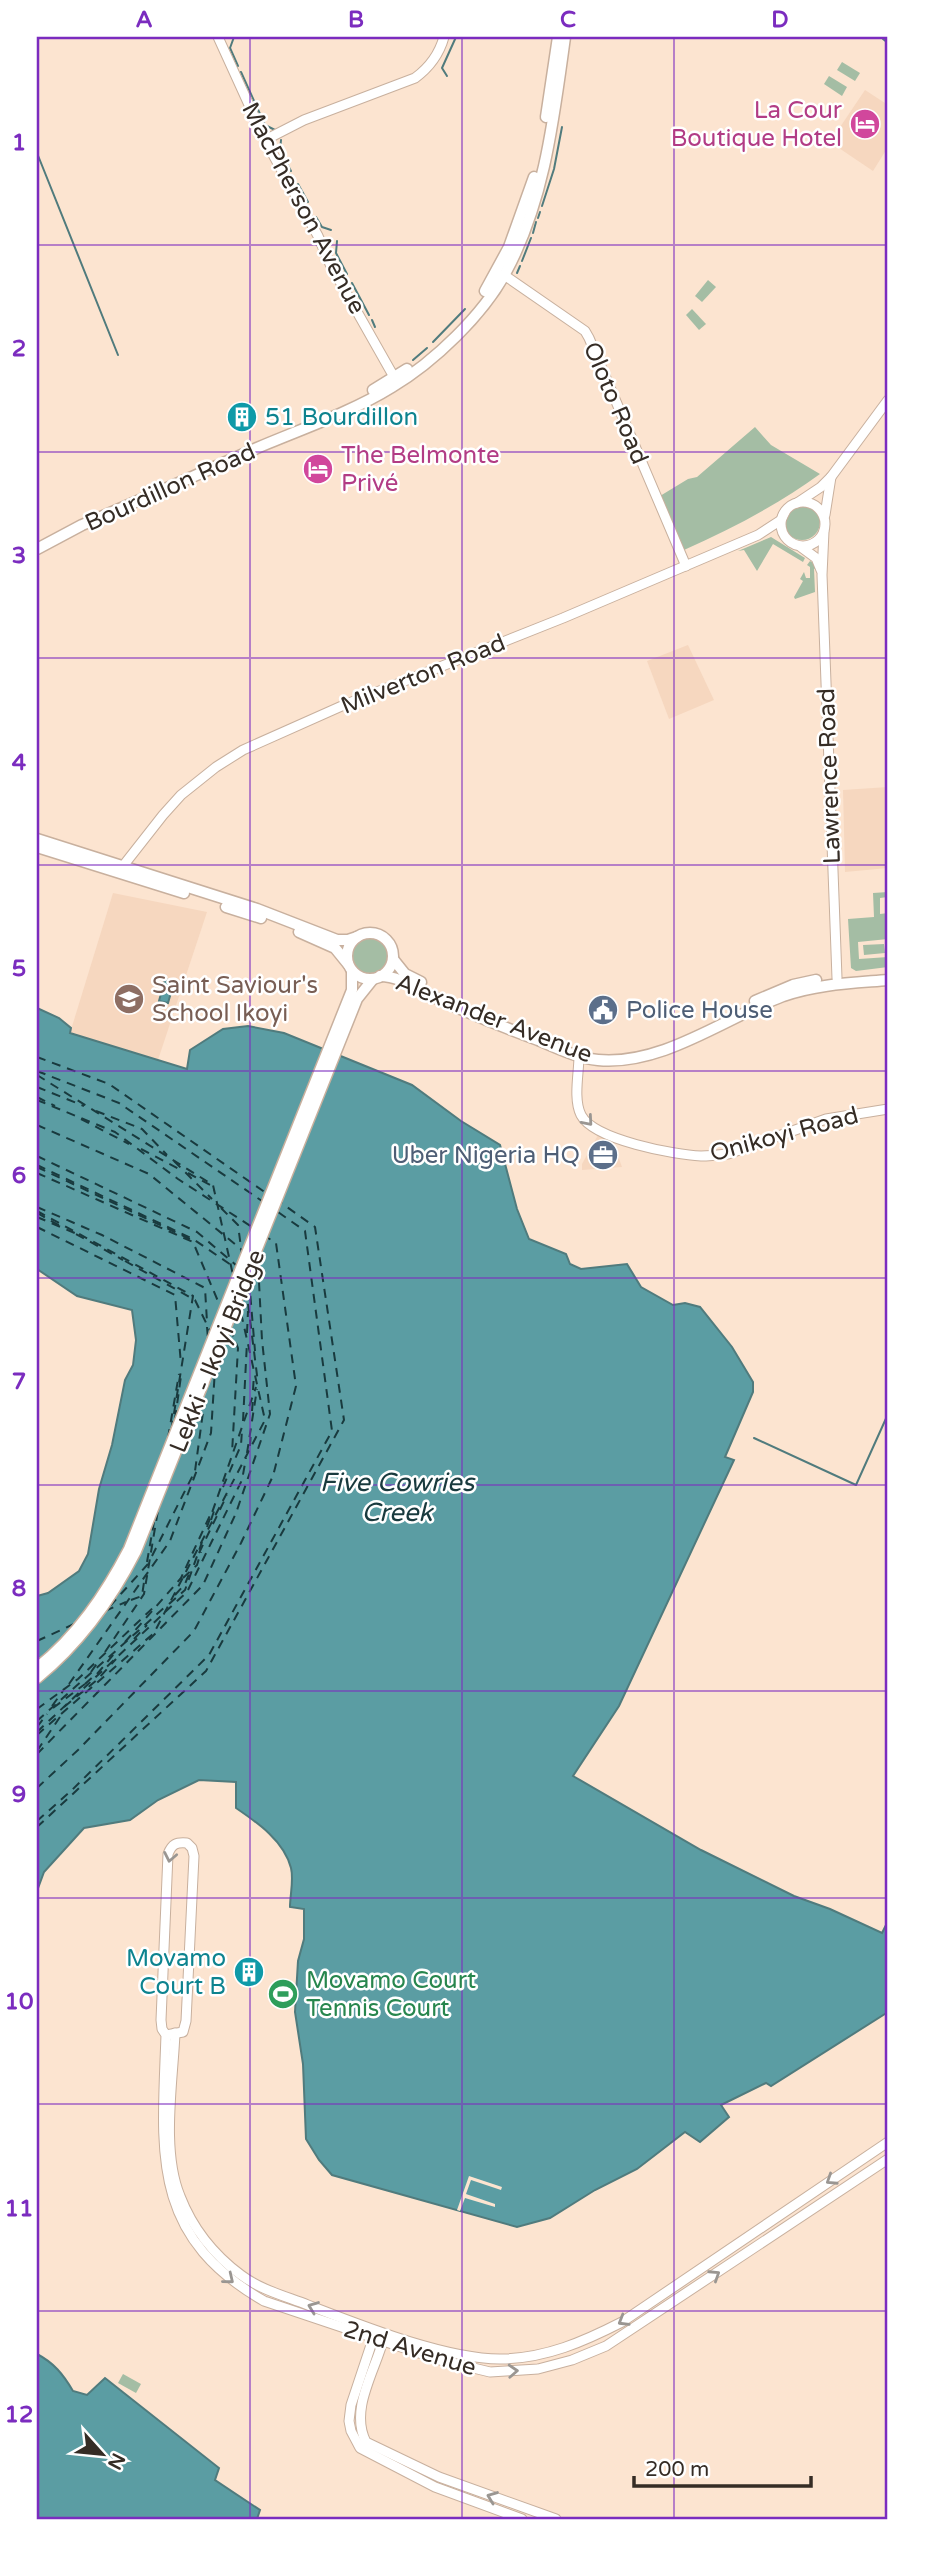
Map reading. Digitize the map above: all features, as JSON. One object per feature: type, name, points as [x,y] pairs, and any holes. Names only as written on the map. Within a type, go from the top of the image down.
[{"type":"main road","name":"Bourdillon Road","points":[[37,541],[68,524],[360,396],[420,359],[461,321],[491,282],[517,225],[538,163],[558,37]]},
{"type":"main road","name":"Bourdillon Road","points":[[37,549],[82,525],[357,405],[392,387],[455,337],[505,275],[534,204],[545,160],[565,37]]},
{"type":"main road","points":[[37,839],[282,917],[337,940],[348,940],[369,933],[382,936],[391,946],[393,959],[388,969],[353,998]]},
{"type":"main road","points":[[37,847],[269,920],[339,952],[361,977],[376,977]]},
{"type":"main road","points":[[353,998],[347,951],[357,937]]},
{"type":"main road","name":"Alexander Avenue","points":[[393,959],[405,974],[438,991],[564,1044],[586,1051],[606,1053],[646,1049],[780,989],[888,972]]},
{"type":"main road","name":"Alexander Avenue","points":[[376,977],[401,981],[579,1056],[619,1060],[648,1055],[800,991],[888,979]]},
{"type":"main road","name":"Lekki - Ikoyi Bridge","points":[[37,1668],[85,1619],[107,1589],[129,1549],[353,998]]},
{"type":"main road","name":"Lekki - Ikoyi Bridge","points":[[37,1678],[66,1652],[98,1615],[113,1594],[136,1551],[353,998]]},
{"type":"street","name":"MacPherson Avenue","points":[[218,37],[265,139],[318,236],[330,264],[394,377]]},
{"type":"street","points":[[265,139],[304,120],[415,78],[429,67],[444,37]]},
{"type":"street","name":"Oloto Road","points":[[505,275],[585,331],[686,566]]},
{"type":"street","points":[[787,539],[781,526],[785,512],[831,477],[888,400]]},
{"type":"street","points":[[800,546],[815,543],[824,531],[831,477]]},
{"type":"street","points":[[797,503],[810,503],[825,515]]},
{"type":"street","name":"Milverton Road","points":[[123,866],[181,795],[216,767],[243,750],[344,705],[485,650],[758,535],[781,520],[785,512]]},
{"type":"street","name":"Lawrence Road","points":[[824,531],[822,575],[837,978]]},
{"type":"street","points":[[758,535],[771,533],[800,546],[816,558],[822,575]]},
{"type":"street","name":"Onikoyi Road","points":[[579,1056],[578,1103],[587,1123],[618,1139],[687,1155],[728,1154],[835,1117],[888,1109]]},
{"type":"street","name":"2nd Avenue","points":[[178,1842],[187,1843],[194,1856],[186,2021],[183,2032],[171,2034],[162,2029],[161,2020],[168,1854],[171,1846],[178,1842]]},
{"type":"street","name":"2nd Avenue","points":[[171,2034],[163,2155],[171,2194],[186,2229],[201,2251],[227,2277],[264,2301],[379,2335],[462,2355],[494,2359],[536,2355],[584,2341],[622,2322],[888,2142]]},
{"type":"street","name":"2nd Avenue","points":[[379,2335],[440,2360],[490,2372],[538,2369],[572,2361],[625,2334],[888,2159]]},
{"type":"street","points":[[379,2335],[351,2405],[351,2431],[360,2448],[435,2487],[522,2519]]},
{"type":"street","points":[[379,2335],[358,2424],[366,2442],[439,2477],[556,2519]]},
{"type":"shaded area","name":"La Cour Boutique Hotel","points":[[865,90],[888,105],[888,147],[873,171],[830,142]]},
{"type":"shaded area","points":[[688,645],[714,700],[669,719],[647,661]]},
{"type":"shaded area","points":[[888,787],[888,868],[845,872],[843,790]]},
{"type":"shaded area","name":"Saint Saviour's School Ikoyi","points":[[113,893],[207,912],[158,1060],[70,1033]]},
{"type":"shaded area","points":[[598,1135],[613,1142],[622,1167],[582,1170],[582,1164]]},
{"type":"green space","points":[[842,62],[860,73],[855,81],[837,70]]},
{"type":"green space","points":[[829,76],[847,87],[842,96],[824,84]]},
{"type":"green space","points":[[708,280],[716,287],[702,302],[695,296]]},
{"type":"green space","points":[[692,309],[706,324],[699,330],[686,315]]},
{"type":"green space","points":[[755,427],[771,445],[820,474],[754,515],[684,550],[660,496],[688,479],[697,477]]},
{"type":"green space","points":[[802,504],[815,509],[820,522],[815,535],[802,540],[789,535],[784,522],[789,509]]},
{"type":"green space","points":[[771,537],[805,558],[803,562],[773,544],[757,571],[744,550],[738,551]]},
{"type":"green space","points":[[810,561],[816,568],[815,592],[795,599],[804,572],[806,578],[810,578],[810,567],[807,565]]},
{"type":"green space","points":[[888,892],[888,897],[880,898],[880,914],[888,913],[888,939],[858,942],[859,959],[888,957],[888,967],[856,971],[851,968],[848,919],[874,917],[873,893]]},
{"type":"green space","points":[[370,938],[383,943],[388,956],[383,969],[370,974],[357,969],[352,956],[357,943]]},
{"type":"green space","points":[[884,944],[885,953],[864,955],[863,945]]},
{"type":"green space","name":"Movamo Court Tennis Court","points":[[276,1981],[292,1982],[290,2007],[274,2006]]},
{"type":"green space","points":[[123,2374],[141,2384],[136,2393],[118,2383]]},
{"type":"water","points":[[165,979],[174,982],[168,1003],[159,1001]]},
{"type":"water","name":"Five Cowries Creek","points":[[37,1008],[59,1018],[71,1028],[70,1033],[187,1069],[190,1050],[223,1029],[248,1026],[284,1033],[412,1085],[461,1121],[500,1145],[517,1209],[529,1239],[566,1254],[570,1264],[581,1269],[627,1264],[641,1287],[673,1305],[685,1303],[700,1307],[732,1347],[753,1382],[753,1392],[725,1457],[734,1460],[619,1706],[573,1776],[701,1850],[794,1896],[882,1933],[888,1921],[888,2012],[771,2086],[766,2083],[721,2105],[729,2117],[700,2142],[685,2132],[637,2169],[595,2190],[550,2218],[517,2227],[332,2175],[319,2160],[306,2139],[303,2064],[295,2012],[298,1961],[304,1939],[304,1909],[290,1907],[292,1873],[283,1849],[261,1826],[236,1808],[236,1782],[199,1780],[158,1800],[130,1820],[84,1828],[44,1872],[37,1891],[37,1596],[48,1593],[79,1571],[88,1554],[99,1489],[112,1445],[125,1380],[133,1365],[136,1340],[132,1310],[77,1296],[37,1269]]},
{"type":"water","points":[[37,2354],[58,2370],[73,2391],[87,2395],[105,2378],[219,2468],[215,2480],[260,2510],[257,2519],[37,2519]]},
{"type":"pier","points":[[469,2176],[502,2187],[501,2190],[471,2180],[466,2194],[495,2204],[495,2207],[465,2198],[460,2211],[457,2210]]},
{"type":"waterway","points":[[234,37],[230,48],[238,66]]},
{"type":"waterway","points":[[447,76],[442,68],[456,37]]},
{"type":"waterway","points":[[883,39],[888,43]]},
{"type":"waterway","points":[[241,72],[265,125],[275,130]]},
{"type":"waterway","points":[[542,206],[554,169],[562,127]]},
{"type":"waterway","points":[[281,140],[280,151],[291,171]]},
{"type":"waterway","points":[[37,153],[118,355]]},
{"type":"waterway","points":[[298,184],[308,202]]},
{"type":"waterway","points":[[538,218],[540,212]]},
{"type":"waterway","points":[[316,217],[322,227],[331,230]]},
{"type":"waterway","points":[[533,233],[536,222]]},
{"type":"waterway","points":[[522,261],[531,238]]},
{"type":"waterway","points":[[337,241],[336,253],[347,274]]},
{"type":"waterway","points":[[517,273],[520,266]]},
{"type":"waterway","points":[[352,283],[369,315]]},
{"type":"waterway","points":[[433,342],[465,309]]},
{"type":"waterway","points":[[372,320],[375,327]]},
{"type":"waterway","points":[[413,360],[427,348]]},
{"type":"waterway","points":[[754,1438],[856,1485],[888,1414]]},
{"type":"ferry route","points":[[37,1057],[109,1084],[266,1193]]},
{"type":"ferry route","points":[[37,1071],[119,1103],[262,1201]]},
{"type":"ferry route","points":[[37,1075],[213,1185],[233,1275]]},
{"type":"ferry route","points":[[37,1087],[84,1106]]},
{"type":"ferry route","points":[[37,1097],[55,1106]]},
{"type":"ferry route","points":[[37,1100],[115,1132],[178,1179],[252,1227]]},
{"type":"ferry route","points":[[96,1111],[142,1129],[167,1155]]},
{"type":"ferry route","points":[[81,1119],[129,1144]]},
{"type":"ferry route","points":[[37,1125],[149,1174],[241,1249]]},
{"type":"ferry route","points":[[141,1149],[183,1171]]},
{"type":"ferry route","points":[[37,1156],[197,1232],[237,1266]]},
{"type":"ferry route","points":[[174,1161],[212,1199]]},
{"type":"ferry route","points":[[37,1165],[193,1239],[237,1269]]},
{"type":"ferry route","points":[[37,1167],[194,1241]]},
{"type":"ferry route","points":[[37,1173],[193,1242],[220,1306]]},
{"type":"ferry route","points":[[188,1173],[212,1186],[214,1191]]},
{"type":"ferry route","points":[[37,1827],[206,1671],[344,1420],[315,1227],[280,1202]]},
{"type":"ferry route","points":[[37,1207],[102,1235],[205,1288],[207,1322]]},
{"type":"ferry route","points":[[221,1208],[238,1225],[242,1255]]},
{"type":"ferry route","points":[[37,1211],[193,1296],[171,1432]]},
{"type":"ferry route","points":[[37,1821],[209,1655],[332,1431],[305,1231],[278,1212]]},
{"type":"ferry route","points":[[37,1213],[62,1227]]},
{"type":"ferry route","points":[[37,1217],[77,1234]]},
{"type":"ferry route","points":[[37,1227],[175,1295],[181,1364]]},
{"type":"ferry route","points":[[76,1234],[123,1260]]},
{"type":"ferry route","points":[[37,1788],[78,1750],[194,1631],[273,1476],[296,1386],[276,1243],[268,1238]]},
{"type":"ferry route","points":[[125,1261],[195,1300],[211,1333]]},
{"type":"ferry route","points":[[37,1754],[203,1585],[236,1513],[270,1414],[256,1261]]},
{"type":"ferry route","points":[[249,1280],[255,1351]]},
{"type":"ferry route","points":[[248,1283],[248,1295]]},
{"type":"ferry route","points":[[246,1288],[258,1383]]},
{"type":"ferry route","points":[[37,1735],[154,1633],[265,1420],[239,1304]]},
{"type":"ferry route","points":[[247,1333],[248,1311]]},
{"type":"ferry route","points":[[207,1327],[208,1339]]},
{"type":"ferry route","points":[[230,1328],[238,1348],[232,1453]]},
{"type":"ferry route","points":[[243,1421],[247,1342]]},
{"type":"ferry route","points":[[69,1684],[170,1541],[211,1433],[215,1369]]},
{"type":"ferry route","points":[[168,1438],[179,1374]]},
{"type":"ferry route","points":[[253,1390],[254,1375]]},
{"type":"ferry route","points":[[175,1419],[181,1376]]},
{"type":"ferry route","points":[[207,1527],[256,1387]]},
{"type":"ferry route","points":[[247,1453],[257,1389]]},
{"type":"ferry route","points":[[152,1556],[195,1471],[206,1390]]},
{"type":"ferry route","points":[[252,1411],[253,1399]]},
{"type":"ferry route","points":[[223,1487],[241,1445],[242,1430]]},
{"type":"ferry route","points":[[250,1446],[251,1430]]},
{"type":"ferry route","points":[[165,1612],[187,1592],[242,1480],[246,1458]]},
{"type":"ferry route","points":[[199,1553],[227,1495]]},
{"type":"ferry route","points":[[211,1520],[216,1505]]},
{"type":"ferry route","points":[[105,1652],[144,1594],[158,1510]]},
{"type":"ferry route","points":[[125,1642],[181,1578],[212,1511]]},
{"type":"ferry route","points":[[147,1562],[155,1516]]},
{"type":"ferry route","points":[[169,1604],[185,1590],[202,1542]]},
{"type":"ferry route","points":[[183,1578],[197,1565],[201,1552]]},
{"type":"ferry route","points":[[110,1606],[148,1564]]},
{"type":"ferry route","points":[[175,1595],[185,1584],[189,1574]]},
{"type":"ferry route","points":[[131,1600],[142,1596],[144,1582]]},
{"type":"ferry route","points":[[105,1611],[126,1602]]},
{"type":"ferry route","points":[[37,1709],[78,1679],[157,1604]]},
{"type":"ferry route","points":[[37,1721],[165,1607]]},
{"type":"ferry route","points":[[37,1732],[161,1616]]},
{"type":"ferry route","points":[[37,1641],[74,1624]]},
{"type":"ferry route","points":[[134,1639],[147,1625]]},
{"type":"ferry route","points":[[97,1674],[114,1654]]},
{"type":"ferry route","points":[[64,1707],[98,1679],[116,1659]]},
{"type":"ferry route","points":[[91,1672],[98,1662]]},
{"type":"ferry route","points":[[85,1684],[96,1674]]},
{"type":"ferry route","points":[[53,1708],[85,1684]]},
{"type":"ferry route","points":[[52,1706],[63,1691]]},
{"type":"ferry route","points":[[37,1727],[47,1714]]},
{"type":"ferry route","points":[[37,1751],[62,1714]]},
{"type":"place","name":"La Cour Boutique Hotel","points":[[865,124]]},
{"type":"place","name":"51 Bourdillon","points":[[242,417]]},
{"type":"place","name":"The Belmonte Privé","points":[[318,469]]},
{"type":"place","name":"Saint Saviour's School Ikoyi","points":[[129,999]]},
{"type":"place","name":"Police House","points":[[603,1010]]},
{"type":"place","name":"Uber Nigeria HQ","points":[[603,1155]]},
{"type":"place","name":"Movamo Court B","points":[[249,1972]]},
{"type":"place","name":"Movamo Court Tennis Court","points":[[283,1994]]}]
